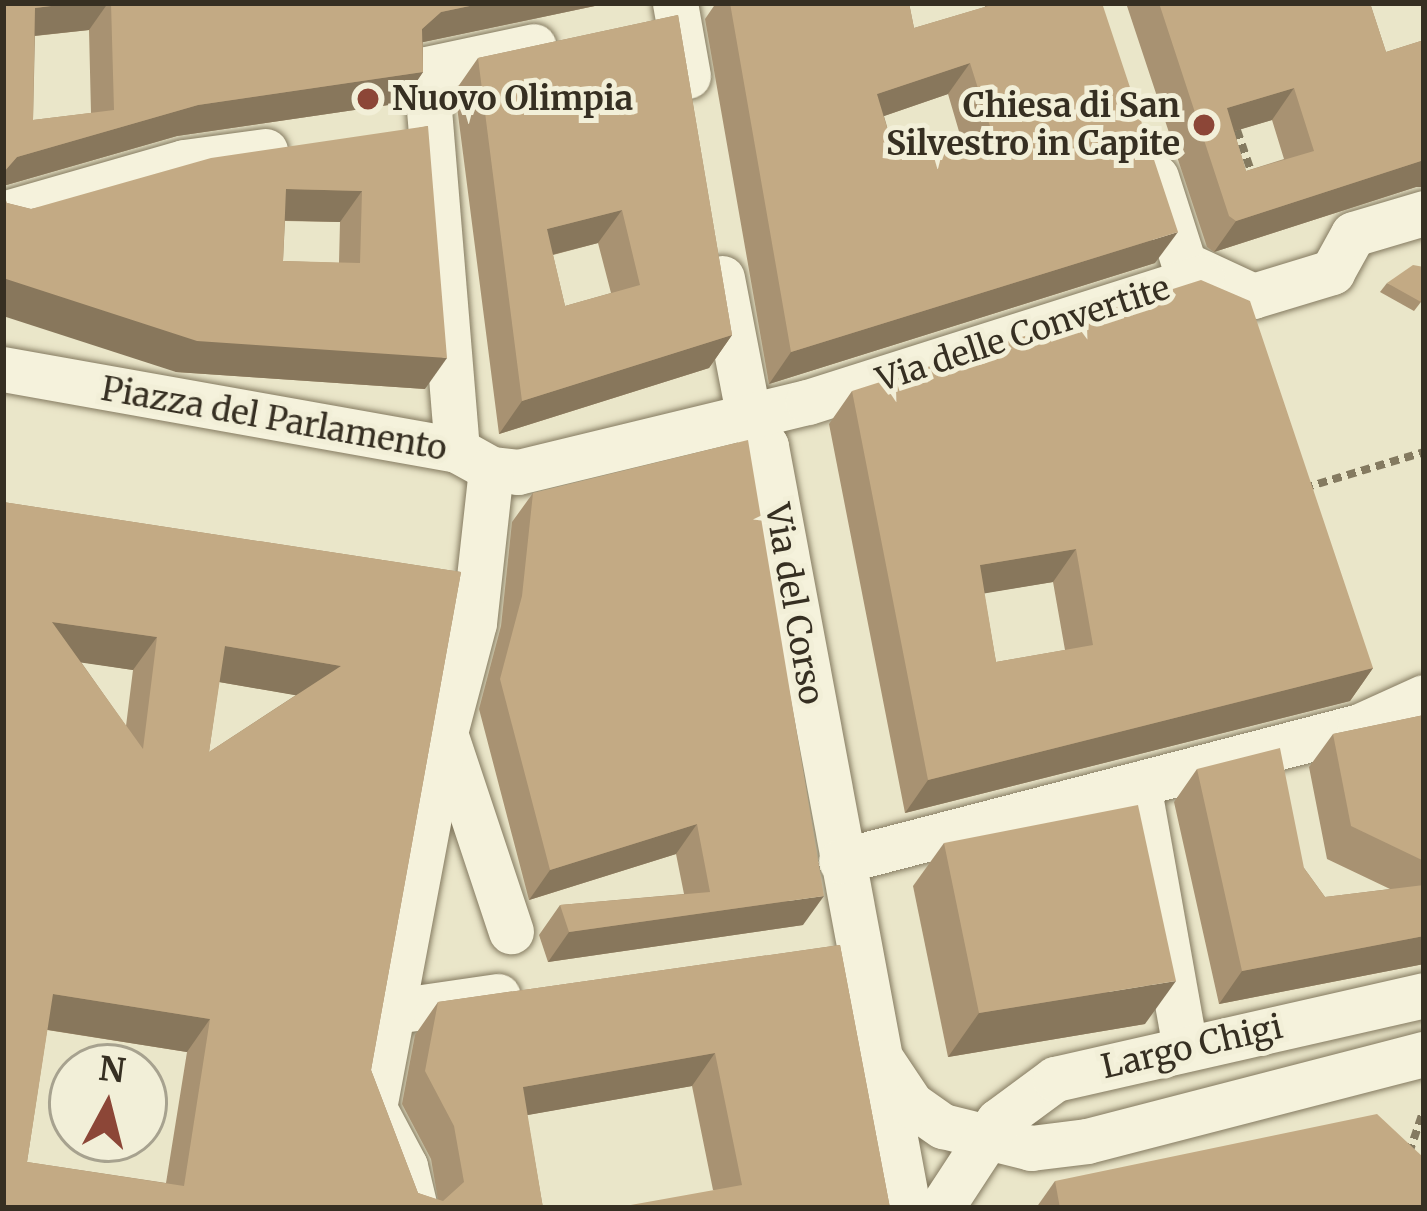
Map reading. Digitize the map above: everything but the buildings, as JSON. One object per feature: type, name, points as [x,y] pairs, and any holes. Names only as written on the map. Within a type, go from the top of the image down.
[{"type":"street","points":[[632,26],[677,9],[697,130]]},
{"type":"street","points":[[474,459],[406,130],[426,68],[586,35]]},
{"type":"street","points":[[1141,134],[1184,264],[1202,277]]},
{"type":"street","points":[[3,214],[184,163],[317,143]]},
{"type":"street","name":"Via delle Convertite","points":[[474,459],[518,472],[749,418],[1202,277],[1253,296],[1332,272],[1353,234],[1424,213]]},
{"type":"street","name":"Via del Corso","points":[[716,244],[749,418],[766,446],[841,861],[839,947],[876,1048],[908,1208]]},
{"type":"street","name":"Piazza del Parlamento","points":[[3,370],[474,459],[474,623],[388,1012],[374,1108],[405,1166],[415,1208]]},
{"type":"street","points":[[841,861],[1360,726],[1424,697]]},
{"type":"street","points":[[446,733],[511,931]]},
{"type":"street","points":[[1278,747],[1288,802]]},
{"type":"street","points":[[1138,784],[1185,1049]]},
{"type":"street","points":[[388,1012],[548,989]]},
{"type":"street","name":"Largo Chigi","points":[[941,1208],[981,1141],[1055,1079],[1424,995]]},
{"type":"street","name":"Largo Chigi","points":[[876,1048],[911,1104],[981,1141],[1070,1144],[1424,1054]]},
{"type":"path","points":[[1237,130],[1258,192]]},
{"type":"path","points":[[1291,491],[1424,452]]},
{"type":"path","points":[[1404,1168],[1422,1115]]},
{"type":"place","name":"Nuovo Olimpia","points":[[368,99]]},
{"type":"place","name":"Chiesa di San Silvestro in Capite","points":[[1204,125]]}]
